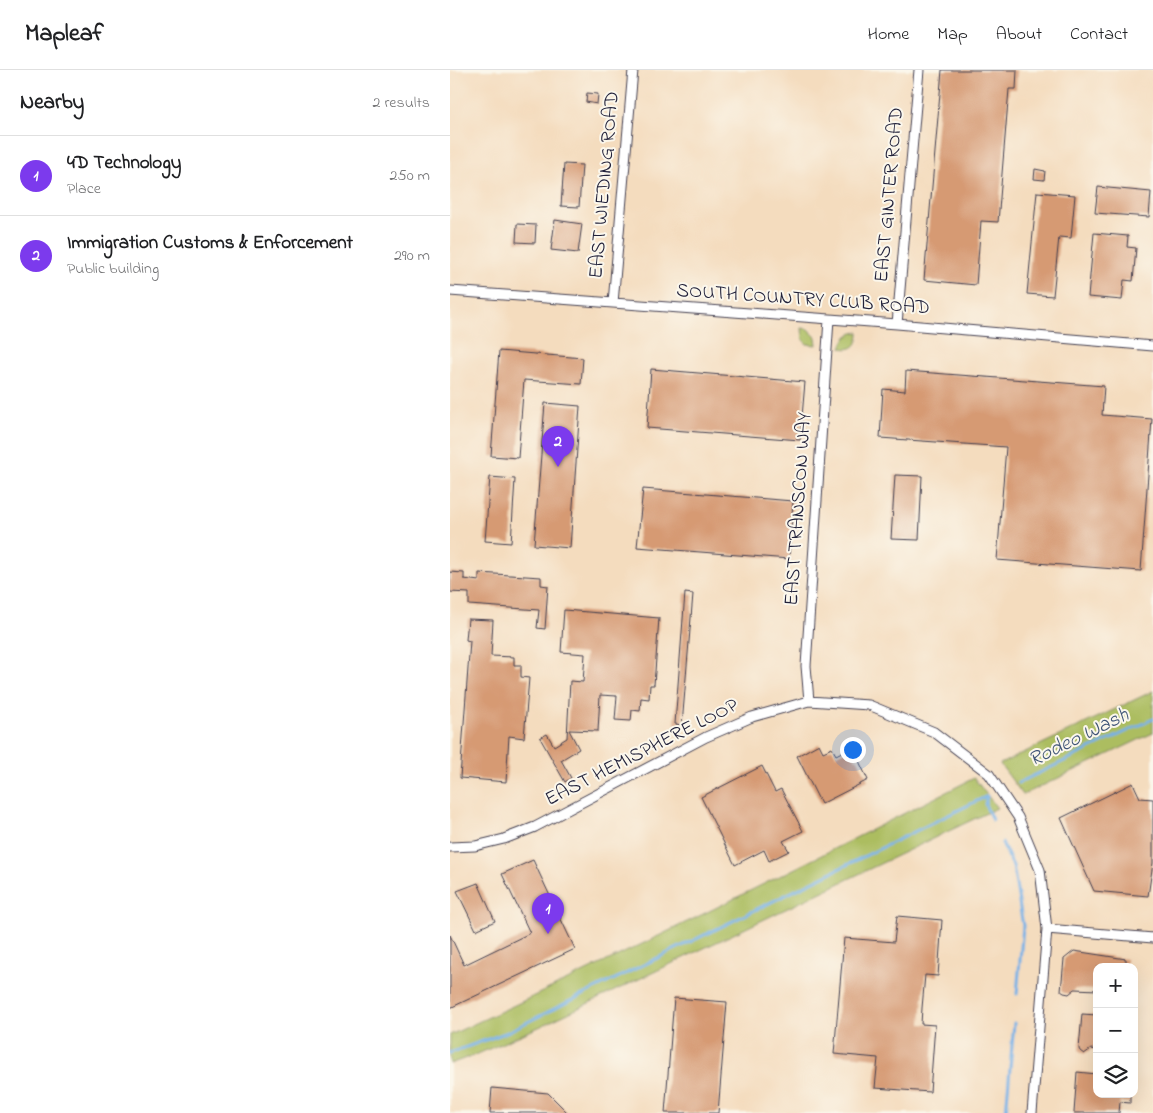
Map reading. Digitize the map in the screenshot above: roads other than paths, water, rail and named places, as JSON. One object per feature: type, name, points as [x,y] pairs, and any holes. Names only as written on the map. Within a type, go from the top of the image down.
[{"type":"street","name":"EAST WIEDING ROAD","points":[[612,303],[633,70]]},
{"type":"street","name":"EAST GINTER ROAD","points":[[897,324],[918,70]]},
{"type":"street","name":"SOUTH COUNTRY CLUB ROAD","points":[[450,291],[897,324],[1153,346]]},
{"type":"street","name":"EAST TRANSCON WAY","points":[[809,702],[806,666],[830,319]]},
{"type":"street","name":"EAST HEMISPHERE LOOP","points":[[450,847],[475,846],[504,839],[527,830],[706,737],[752,717],[809,702],[869,705],[934,732],[989,774],[1018,817],[1040,870],[1047,929],[1032,1113]]},
{"type":"street","points":[[1047,929],[1153,938]]},
{"type":"waterway","name":"Rodeo Wash","points":[[1018,783],[1153,719]]},
{"type":"waterway","points":[[450,1053],[505,1033],[987,796]]},
{"type":"waterway","name":"Rodeo Wash","points":[[987,797],[985,804],[992,820]]},
{"type":"waterway","name":"Rodeo Wash","points":[[1002,843],[1013,866],[1023,926],[1017,994]]},
{"type":"waterway","name":"Rodeo Wash","points":[[1006,1113],[1014,1023]]},
{"type":"place","name":"Immigration Customs & Enforcement","points":[[558,467]]},
{"type":"place","name":"4D Technology","points":[[548,934]]}]
